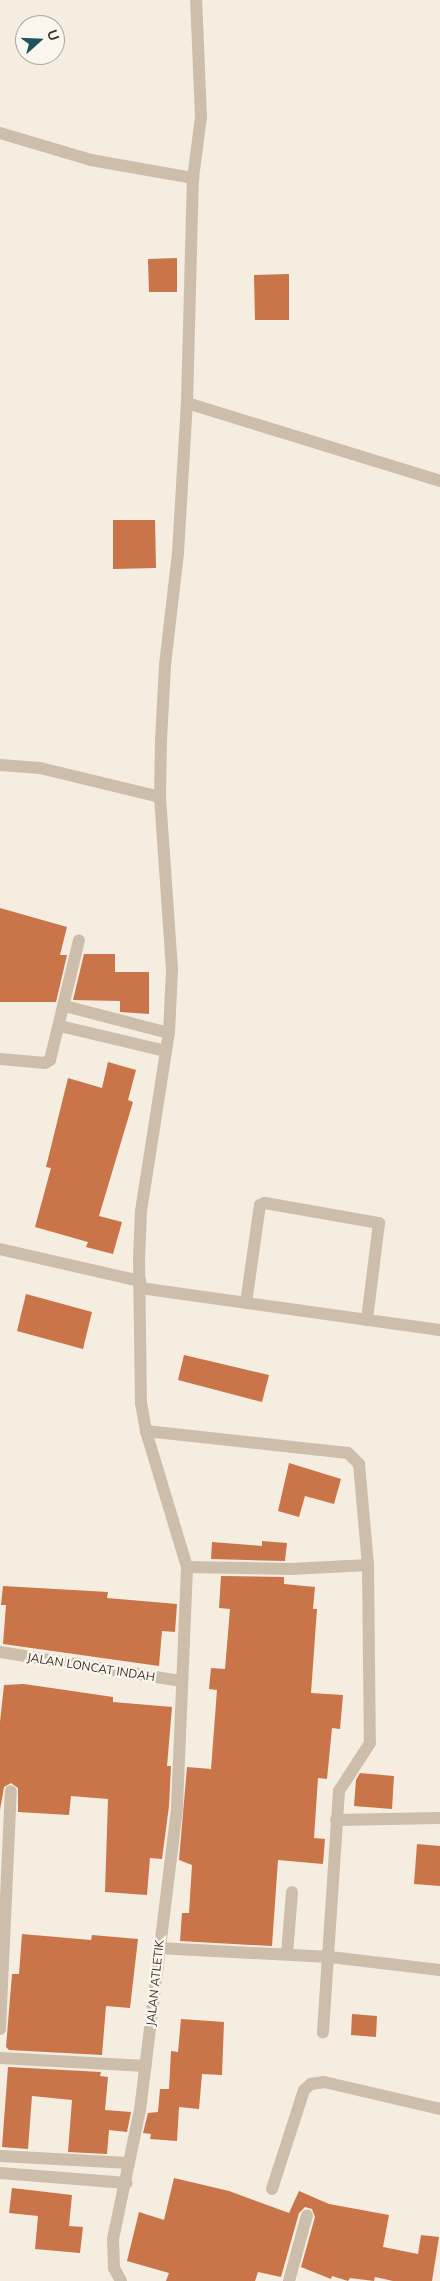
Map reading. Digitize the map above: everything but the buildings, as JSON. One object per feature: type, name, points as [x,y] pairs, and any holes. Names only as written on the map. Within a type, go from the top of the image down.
[{"type":"street","name":"JALAN ATLETIK","points":[[120,2281],[114,2268],[113,2239],[127,2183],[146,2066],[158,1948],[177,1807],[187,1567],[146,1431],[141,1404],[140,1288],[141,1211],[169,1033],[172,969],[160,797],[165,665],[178,553],[187,403],[193,178],[201,117],[196,0]]},
{"type":"street","points":[[0,133],[92,160],[193,178]]},
{"type":"street","points":[[187,403],[440,481]]},
{"type":"street","points":[[0,765],[40,768],[160,797]]},
{"type":"street","points":[[0,1060],[49,1061],[65,1006],[79,940]]},
{"type":"street","points":[[65,1006],[169,1033]]},
{"type":"street","points":[[60,1026],[166,1051]]},
{"type":"street","points":[[246,1303],[260,1205],[265,1203],[379,1223],[367,1320]]},
{"type":"street","points":[[0,1249],[140,1288],[440,1336]]},
{"type":"street","points":[[140,1288],[440,1330]]},
{"type":"street","points":[[146,1431],[306,1447],[355,1457],[360,1464],[368,1565],[370,1743],[342,1782],[336,1820],[330,1957],[323,2032]]},
{"type":"street","points":[[187,1567],[290,1569],[368,1565]]},
{"type":"street","name":"JALAN LONCAT INDAH","points":[[0,1652],[182,1681]]},
{"type":"street","points":[[0,2029],[11,1791]]},
{"type":"street","points":[[336,1820],[440,1818]]},
{"type":"street","points":[[288,1954],[292,1892]]},
{"type":"street","points":[[158,1948],[330,1957],[440,1970]]},
{"type":"street","points":[[0,2058],[146,2066]]},
{"type":"street","points":[[272,2189],[304,2090],[311,2084],[324,2082],[440,2110]]},
{"type":"street","points":[[0,2156],[129,2163]]},
{"type":"street","points":[[0,2173],[127,2183]]},
{"type":"street","points":[[289,2281],[307,2215]]}]
